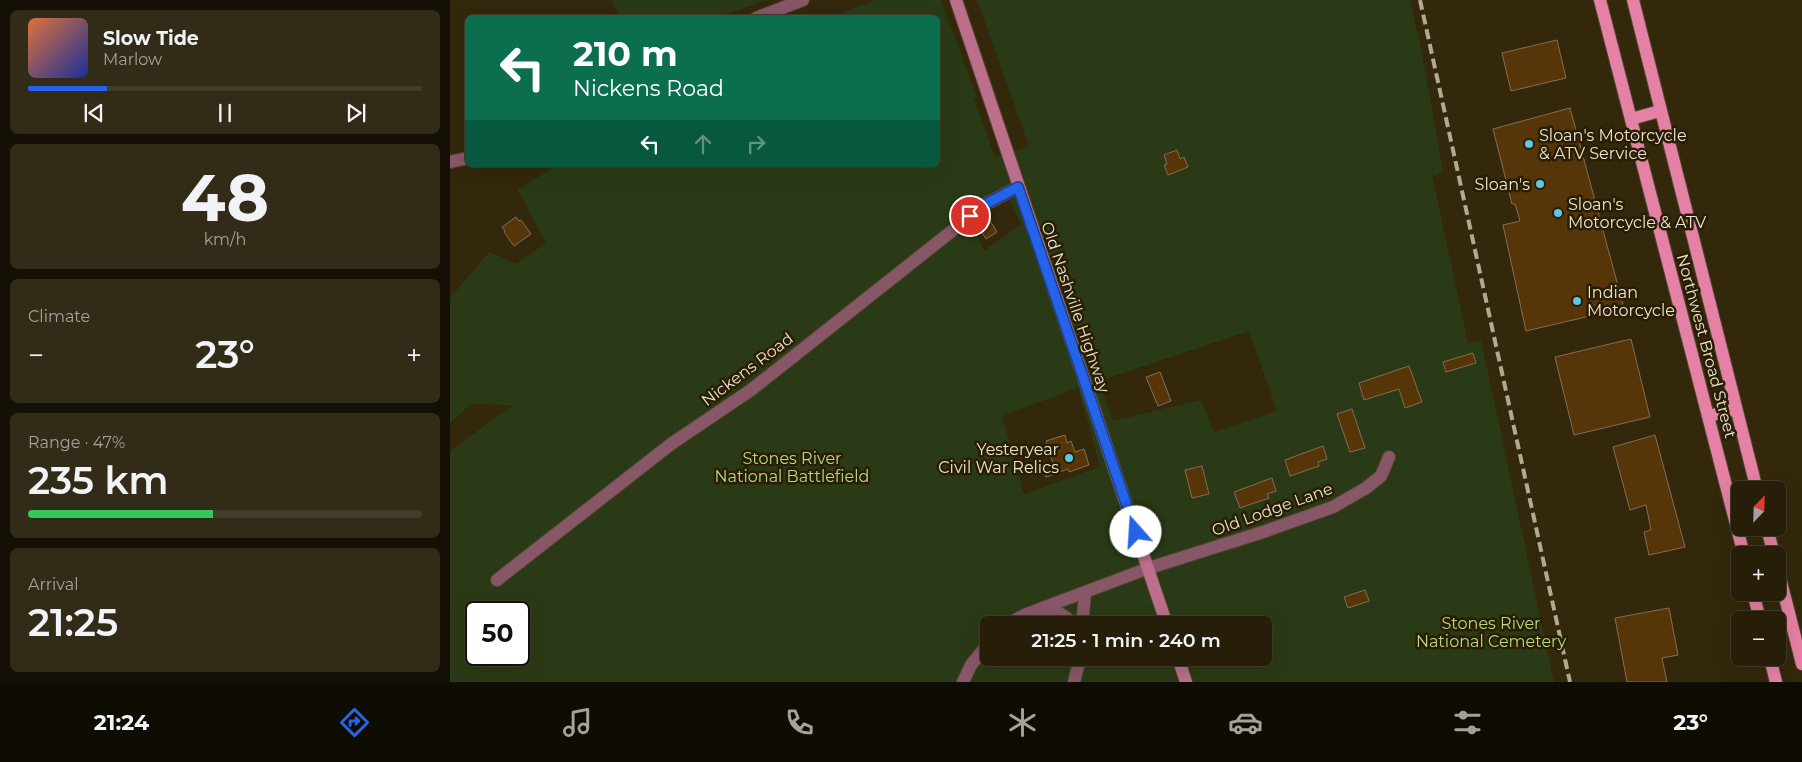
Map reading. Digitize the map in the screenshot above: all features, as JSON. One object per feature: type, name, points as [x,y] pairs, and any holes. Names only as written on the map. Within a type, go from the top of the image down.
[{"type":"main road","name":"Old Nashville Highway","points":[[956,0],[1164,616]]},
{"type":"main road","name":"Northwest Broad Street","points":[[1600,0],[1742,546]]},
{"type":"main road","name":"Northwest Broad Street","points":[[1633,0],[1755,481]]},
{"type":"main road","points":[[1631,120],[1660,111]]},
{"type":"main road","points":[[1709,416],[1736,409]]},
{"type":"main road","points":[[1786,601],[1802,664]]},
{"type":"main road","points":[[1181,666],[1186,682]]},
{"type":"main road","points":[[1772,666],[1776,682]]},
{"type":"street","points":[[764,15],[803,0]]},
{"type":"street","points":[[450,162],[465,159]]},
{"type":"street","name":"Nickens Road","points":[[497,580],[671,444],[751,390],[986,204],[1018,187]]},
{"type":"street","name":"Old Lodge Lane","points":[[1021,616],[1148,568],[1263,532],[1333,507],[1366,488],[1381,476],[1389,457]]},
{"type":"street","points":[[1083,616],[1085,593]]},
{"type":"street","points":[[1037,610],[1052,610],[1062,616]]},
{"type":"street","points":[[963,682],[971,665],[980,654]]},
{"type":"street","points":[[1074,682],[1078,666]]},
{"type":"green space","points":[[611,0],[767,0],[724,15],[618,15]]},
{"type":"green space","name":"Stones River National Battlefield","points":[[876,0],[941,0],[977,97],[974,99],[995,158],[1029,146],[977,0],[1410,0],[1422,53],[1443,171],[1436,176],[1432,175],[1468,343],[1481,340],[1554,682],[450,682],[450,451],[513,405],[471,404],[450,423],[450,298],[489,252],[516,264],[546,243],[518,190],[554,167],[940,167],[940,15],[835,15]],"holes":[[[1008,195],[1021,224],[984,251],[972,223]],[[1249,331],[1277,411],[1214,432],[1201,400],[1113,421],[1099,381]],[[1078,388],[1100,467],[1024,494],[1002,416]]]},
{"type":"building","points":[[1557,40],[1566,78],[1511,91],[1502,53]]},
{"type":"building","name":"Sloan's Motorcycle & ATV","points":[[1570,108],[1624,308],[1526,331],[1503,225],[1520,221],[1515,204],[1512,204],[1493,129]]},
{"type":"building","points":[[1177,150],[1180,159],[1184,157],[1188,167],[1168,175],[1164,165],[1167,164],[1164,155]]},
{"type":"building","points":[[516,217],[519,221],[521,220],[531,234],[514,246],[502,227]]},
{"type":"building","points":[[989,219],[997,232],[986,239],[978,226]]},
{"type":"building","points":[[1631,339],[1650,417],[1574,435],[1555,357]]},
{"type":"building","points":[[1473,353],[1476,363],[1446,372],[1443,362]]},
{"type":"building","points":[[1409,366],[1422,402],[1405,408],[1399,389],[1364,400],[1359,383]]},
{"type":"building","points":[[1160,372],[1171,401],[1158,406],[1146,377]]},
{"type":"building","points":[[1352,409],[1365,448],[1350,452],[1337,414]]},
{"type":"building","name":"Yesteryear Civil War Relics","points":[[1065,435],[1067,443],[1071,441],[1075,452],[1084,449],[1089,465],[1069,472],[1068,469],[1046,477],[1042,466],[1053,463],[1046,441]]},
{"type":"building","points":[[1655,435],[1685,547],[1649,555],[1644,532],[1651,530],[1646,505],[1630,510],[1613,447]]},
{"type":"building","points":[[1323,446],[1327,459],[1318,462],[1319,466],[1290,476],[1285,460]]},
{"type":"building","points":[[1202,466],[1209,494],[1192,498],[1185,470]]},
{"type":"building","points":[[1272,478],[1276,491],[1267,494],[1269,498],[1240,508],[1234,492]]},
{"type":"building","points":[[1365,590],[1369,601],[1348,608],[1344,597]]},
{"type":"building","points":[[1669,608],[1678,655],[1662,658],[1667,682],[1627,682],[1615,618]]},
{"type":"railway","points":[[1420,0],[1570,682]]},
{"type":"place","name":"Sloan's Motorcycle & ATV Service","points":[[1529,144]]},
{"type":"place","name":"Sloan's","points":[[1540,184]]},
{"type":"place","name":"Sloan's Motorcycle & ATV","points":[[1558,213]]},
{"type":"place","name":"Indian Motorcycle","points":[[1577,301]]},
{"type":"place","name":"Yesteryear Civil War Relics","points":[[1069,458]]},
{"type":"route","points":[[970,216],[986,204],[1018,187],[1136,532]]},
{"type":"park label","name":"Stones River National Cemetery","points":[[1491,632]]}]
